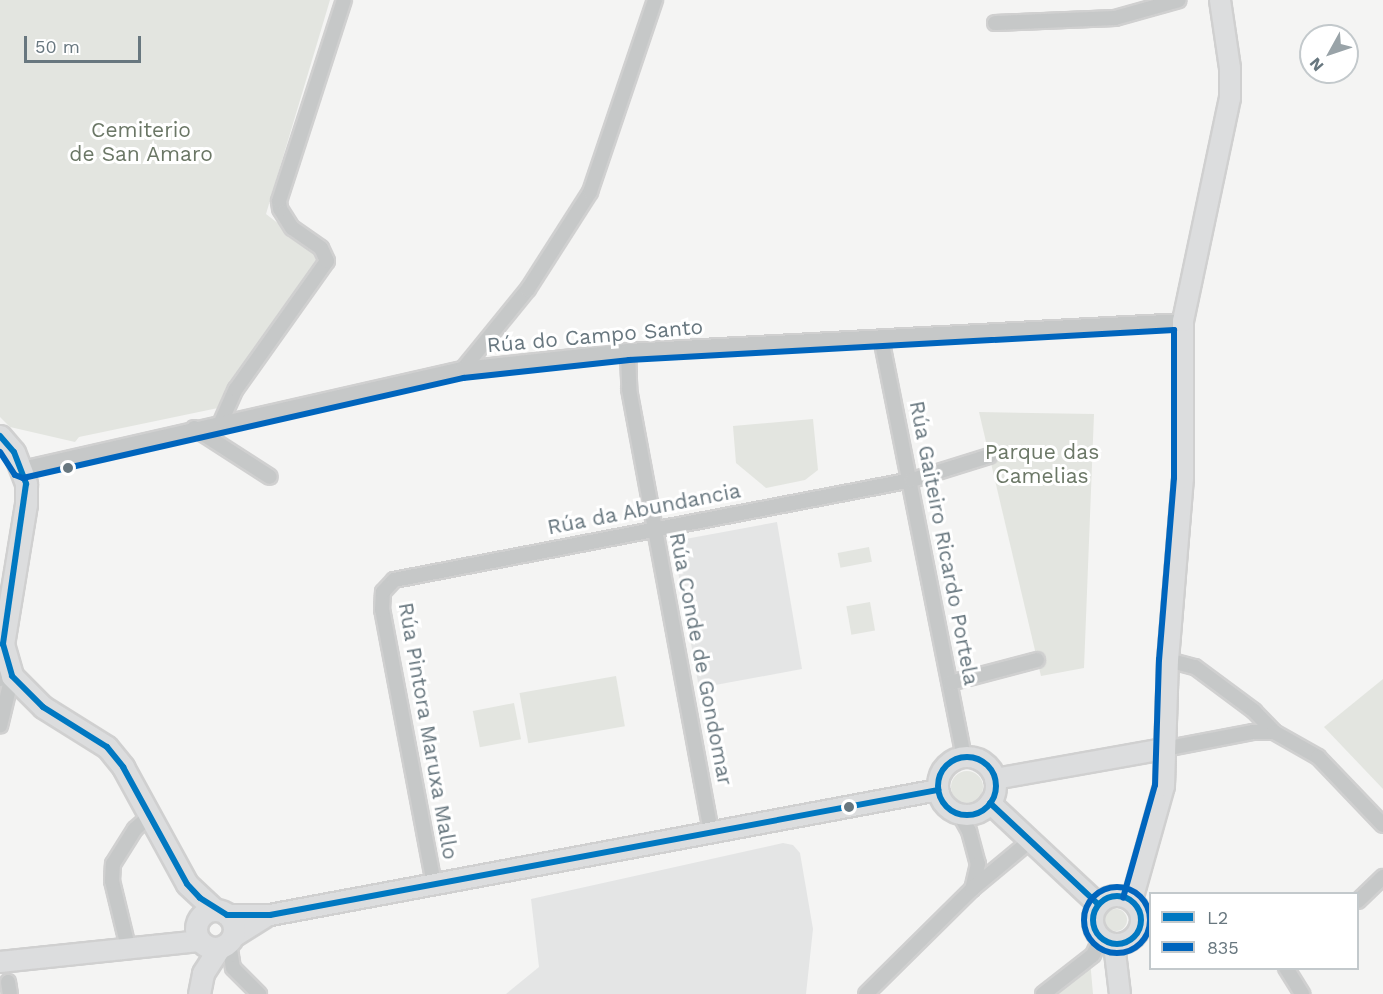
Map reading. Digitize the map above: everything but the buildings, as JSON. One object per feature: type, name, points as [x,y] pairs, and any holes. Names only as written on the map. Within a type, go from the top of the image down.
[{"type":"main road","points":[[1132,900],[1161,800],[1168,660],[1183,478],[1183,321],[1230,98],[1230,68],[1220,0]]},
{"type":"main road","points":[[0,435],[22,469],[26,504],[3,644],[6,677],[43,707],[107,747],[123,767],[210,938]]},
{"type":"main road","points":[[995,779],[1164,749]]},
{"type":"main road","points":[[964,757],[987,765],[995,779],[990,802],[976,813],[959,813],[945,805],[938,790],[942,772],[964,757]]},
{"type":"main road","points":[[0,962],[210,938],[270,915],[938,790]]},
{"type":"main road","points":[[990,802],[1098,904]]},
{"type":"main road","points":[[168,855],[192,891],[234,926],[210,938],[195,969],[199,991]]},
{"type":"main road","points":[[1107,941],[1134,937],[1146,925],[1132,900],[1111,896],[1098,904],[1094,925],[1107,941],[1120,994]]},
{"type":"main road","points":[[210,938],[203,914],[270,915]]},
{"type":"street","points":[[221,422],[236,389],[327,261],[321,248],[292,228],[279,209],[279,201],[344,0]]},
{"type":"street","points":[[463,369],[528,289],[590,192],[656,0]]},
{"type":"street","points":[[995,23],[1115,18],[1179,0]]},
{"type":"street","name":"Rúa do Campo Santo","points":[[22,469],[194,428],[463,369],[628,351],[1183,321]]},
{"type":"street","name":"Rúa Gaiteiro Ricardo Portela","points":[[881,338],[912,480],[964,757]]},
{"type":"street","name":"Rúa Conde de Gondomar","points":[[628,351],[629,389],[711,833]]},
{"type":"street","points":[[194,428],[270,477]]},
{"type":"street","name":"Rúa da Abundancia","points":[[387,586],[410,574],[912,480],[989,456]]},
{"type":"street","name":"Rúa Pintora Maruxa Mallo","points":[[387,586],[382,610],[434,884]]},
{"type":"street","points":[[950,683],[1037,660]]},
{"type":"street","points":[[1168,660],[1195,667],[1254,711],[1274,732],[1318,758],[1383,825]]},
{"type":"street","points":[[0,726],[6,677]]},
{"type":"street","points":[[1164,749],[1253,732],[1274,732]]},
{"type":"street","points":[[959,813],[969,831],[978,864],[972,889]]},
{"type":"street","points":[[128,947],[112,881],[113,864],[135,829],[149,817]]},
{"type":"street","points":[[866,994],[972,889],[1031,840]]},
{"type":"street","points":[[1359,900],[1383,877]]},
{"type":"street","points":[[210,938],[233,968],[259,994]]},
{"type":"street","points":[[1043,994],[1093,955],[1107,941]]},
{"type":"street","points":[[1287,970],[1302,994]]},
{"type":"shaded area","points":[[777,522],[802,669],[699,688],[674,549],[680,540]]},
{"type":"shaded area","points":[[783,843],[793,845],[800,853],[813,929],[806,994],[506,994],[539,967],[531,899]]},
{"type":"green space","name":"Cemiterio de San Amaro","points":[[0,0],[330,0],[266,214],[320,256],[322,267],[286,315],[280,311],[265,333],[270,337],[218,408],[79,437],[75,442],[10,427],[0,417]]},
{"type":"green space","name":"Parque das Camelias","points":[[979,412],[1094,414],[1084,668],[1041,676]]},
{"type":"green space","points":[[813,419],[818,470],[805,480],[766,488],[736,463],[733,426]]},
{"type":"green space","points":[[869,547],[872,562],[840,568],[838,553]]},
{"type":"green space","points":[[870,602],[875,631],[851,635],[846,606]]},
{"type":"green space","points":[[616,676],[625,726],[528,743],[519,693]]},
{"type":"green space","points":[[1383,679],[1383,789],[1324,727]]},
{"type":"green space","points":[[514,703],[521,739],[480,747],[473,711]]},
{"type":"green space","points":[[967,771],[979,775],[983,787],[979,799],[967,803],[955,799],[951,787],[955,775]]},
{"type":"green space","points":[[1116,909],[1124,912],[1127,920],[1124,928],[1116,931],[1108,928],[1105,920],[1108,912]]},
{"type":"green space","points":[[1090,960],[1093,994],[1046,994]]},
{"type":"transit line","name":"835","points":[[0,452],[15,475],[23,478],[464,378],[629,360],[1174,330],[1174,478],[1159,659],[1155,785],[1123,898]]},
{"type":"transit line","name":"L2","points":[[0,436],[14,452],[26,484],[3,644],[12,676],[43,707],[107,747],[123,767],[187,884],[200,898],[227,915],[270,915],[938,790]]},
{"type":"transit line","name":"L2","points":[[967,757],[983,762],[991,770],[996,786],[991,802],[983,810],[967,815],[951,810],[943,802],[938,786],[943,770],[951,762],[967,757]]},
{"type":"transit line","name":"L2","points":[[990,803],[1098,904]]},
{"type":"transit line","name":"835","points":[[1149,910],[1145,902],[1135,892],[1123,887],[1111,887],[1099,892],[1089,902],[1084,914],[1084,926],[1089,938],[1099,948],[1111,953],[1123,953],[1135,948],[1145,938],[1149,930]]},
{"type":"transit line","name":"L2","points":[[1112,896],[1122,896],[1134,903],[1141,915],[1141,920],[1141,925],[1134,937],[1122,944],[1112,944],[1097,933],[1093,925],[1093,915],[1104,900],[1112,896]]}]
